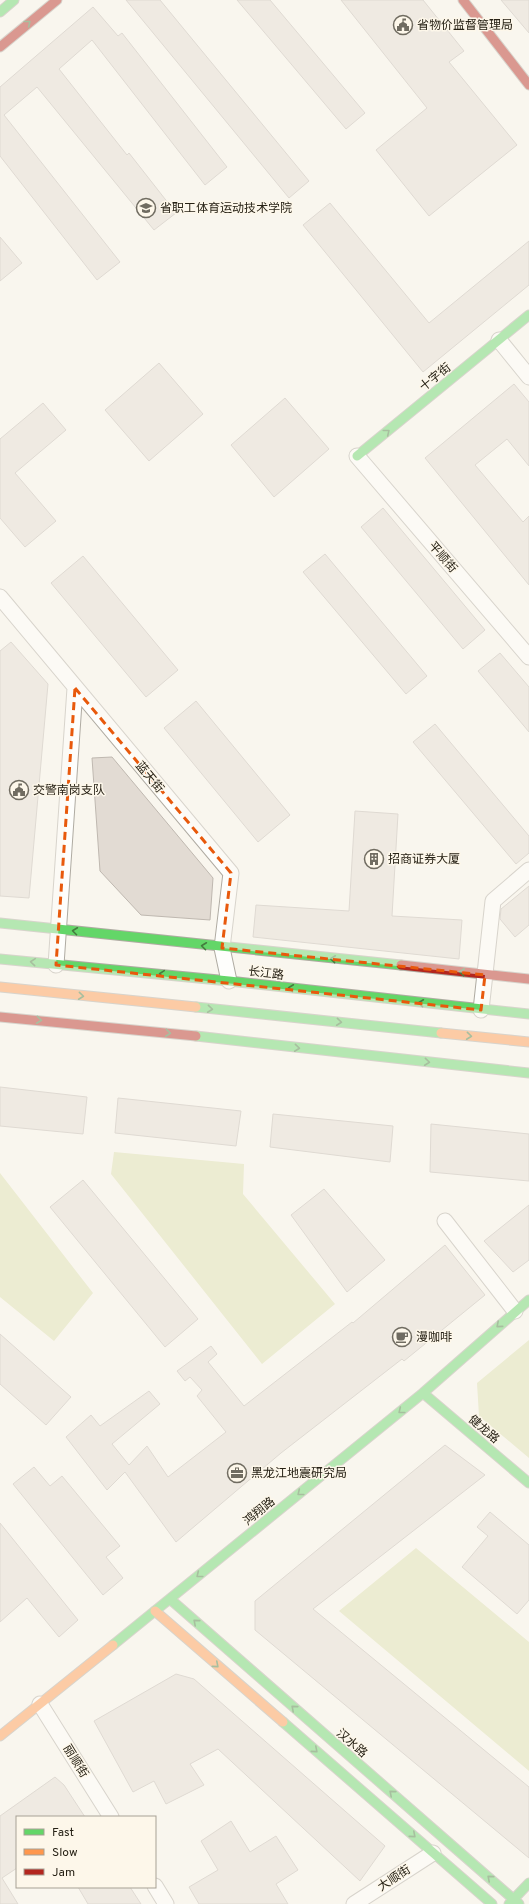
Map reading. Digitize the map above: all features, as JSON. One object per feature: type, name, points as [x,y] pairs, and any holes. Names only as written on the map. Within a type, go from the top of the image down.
[{"type":"main road","points":[[0,12],[14,0]]},
{"type":"main road","points":[[0,47],[57,0]]},
{"type":"main road","points":[[463,0],[529,85]]},
{"type":"main road","name":"十字街","points":[[357,456],[529,316]]},
{"type":"main road","points":[[0,923],[222,948],[529,979]]},
{"type":"main road","name":"长江路","points":[[0,959],[229,981],[481,1010],[529,1014]]},
{"type":"main road","points":[[0,987],[529,1042]]},
{"type":"main road","points":[[0,1017],[153,1031],[529,1073]]},
{"type":"main road","name":"鸿翔路","points":[[0,1736],[155,1612],[423,1393],[529,1300]]},
{"type":"main road","name":"健龙路","points":[[423,1393],[529,1483]]},
{"type":"main road","name":"汉水路","points":[[170,1599],[514,1902]]},
{"type":"main road","points":[[155,1612],[492,1904]]},
{"type":"main road","points":[[514,1902],[529,1884]]},
{"type":"street","points":[[499,340],[529,377]]},
{"type":"street","name":"平顺街","points":[[357,456],[529,657]]},
{"type":"street","name":"蓝天街","points":[[0,597],[231,873],[222,948],[229,981]]},
{"type":"street","points":[[56,965],[75,688]]},
{"type":"street","points":[[481,1010],[493,901],[529,870]]},
{"type":"street","points":[[445,1221],[515,1311]]},
{"type":"street","name":"丽顺街","points":[[40,1704],[110,1816]]},
{"type":"street","name":"大顺街","points":[[354,1904],[433,1853]]},
{"type":"street","points":[[156,1888],[166,1904]]},
{"type":"highlighted area","points":[[75,688],[231,873],[222,948],[485,975],[481,1010],[56,965]]},
{"type":"green space","points":[[114,1152],[244,1164],[243,1194],[335,1304],[262,1364],[111,1174]]},
{"type":"green space","points":[[0,1173],[93,1293],[54,1341],[0,1297]]},
{"type":"green space","points":[[529,1340],[529,1458],[479,1416],[477,1383]]},
{"type":"green space","points":[[416,1548],[529,1642],[529,1771],[339,1611]]},
{"type":"building","points":[[126,0],[160,0],[309,181],[289,198]]},
{"type":"building","points":[[237,0],[270,0],[365,113],[346,129]]},
{"type":"building","points":[[341,0],[423,0],[464,51],[449,62],[517,145],[429,216],[376,150],[427,108]]},
{"type":"building","points":[[501,0],[529,0],[529,33]]},
{"type":"building","points":[[93,7],[118,36],[122,33],[227,167],[205,185],[92,40],[59,69],[127,155],[129,153],[176,213],[154,230],[37,87],[4,115],[120,262],[97,280],[0,156],[0,87]]},
{"type":"building","points":[[330,203],[429,323],[529,241],[529,285],[423,372],[303,225]]},
{"type":"building","points":[[0,237],[22,263],[0,281]]},
{"type":"building","points":[[159,363],[203,414],[149,461],[105,410]]},
{"type":"building","points":[[514,384],[529,402],[529,466],[507,439],[475,465],[523,522],[529,516],[529,585],[425,458]]},
{"type":"building","points":[[285,398],[329,449],[274,497],[231,445]]},
{"type":"building","points":[[43,403],[66,430],[15,473],[56,521],[25,547],[0,518],[0,439]]},
{"type":"building","points":[[383,508],[485,630],[463,649],[361,527]]},
{"type":"building","points":[[325,554],[427,676],[406,694],[303,572]]},
{"type":"building","points":[[83,556],[178,670],[146,697],[51,583]]},
{"type":"building","name":"交警南岗支队","points":[[11,642],[48,684],[29,898],[0,896],[0,651]]},
{"type":"building","points":[[500,653],[529,687],[529,732],[478,671]]},
{"type":"building","points":[[196,701],[290,815],[258,842],[164,728]]},
{"type":"building","points":[[435,724],[529,836],[529,853],[516,864],[413,742]]},
{"type":"building","points":[[112,757],[213,878],[210,920],[141,915],[100,871],[92,758]]},
{"type":"building","name":"招商证券大厦","points":[[355,811],[398,814],[392,916],[462,920],[459,959],[253,937],[256,905],[349,911]]},
{"type":"building","points":[[529,886],[529,925],[515,937],[500,919],[501,909]]},
{"type":"building","points":[[0,1087],[87,1097],[83,1134],[0,1126]]},
{"type":"building","points":[[118,1098],[241,1111],[236,1146],[115,1133]]},
{"type":"building","points":[[273,1114],[393,1126],[390,1162],[270,1147]]},
{"type":"building","points":[[431,1124],[529,1134],[529,1181],[430,1172]]},
{"type":"building","points":[[83,1180],[198,1319],[165,1347],[50,1207]]},
{"type":"building","points":[[324,1189],[385,1260],[347,1292],[291,1215]]},
{"type":"building","points":[[529,1205],[529,1260],[513,1272],[484,1241]]},
{"type":"building","points":[[445,1245],[485,1295],[404,1361],[402,1359],[281,1453],[176,1542],[125,1472],[107,1490],[66,1437],[91,1415],[100,1426],[149,1391],[160,1404],[112,1444],[129,1465],[147,1446],[168,1477],[226,1432],[197,1396],[202,1390],[190,1377],[185,1381],[177,1371],[211,1346],[217,1354],[208,1362],[244,1406],[352,1322],[353,1323]]},
{"type":"building","points":[[0,1334],[71,1397],[46,1425],[0,1384]]},
{"type":"building","points":[[445,1445],[485,1475],[313,1609],[529,1787],[529,1858],[255,1630],[255,1601]]},
{"type":"building","points":[[34,1467],[50,1486],[62,1476],[120,1546],[106,1557],[123,1578],[103,1595],[13,1484]]},
{"type":"building","points":[[490,1512],[529,1545],[529,1600],[517,1614],[462,1567],[488,1536],[477,1527]]},
{"type":"building","points":[[0,1523],[78,1620],[59,1637],[27,1598],[0,1622]]},
{"type":"building","points":[[176,1674],[194,1679],[385,1846],[360,1881],[218,1749],[190,1764],[204,1785],[166,1804],[154,1781],[133,1792],[94,1721]]},
{"type":"building","points":[[55,1777],[64,1785],[84,1816],[16,1816],[16,1869],[2,1878],[18,1904],[0,1904],[0,1816]]},
{"type":"building","points":[[231,1821],[250,1852],[276,1836],[298,1870],[276,1884],[288,1904],[199,1904],[189,1887],[218,1870],[201,1841]]},
{"type":"building","points":[[79,1888],[131,1888],[141,1904],[88,1904]]},
{"type":"traffic: fast","points":[[0,12],[14,0]]},
{"type":"traffic: fast","points":[[357,456],[529,315]]},
{"type":"traffic: fast","points":[[0,923],[401,965]]},
{"type":"traffic: fast","points":[[0,959],[229,981],[529,1014]]},
{"type":"traffic: fast","points":[[196,1007],[441,1033]]},
{"type":"traffic: fast","points":[[196,1036],[529,1073]]},
{"type":"traffic: fast","points":[[113,1645],[423,1393],[529,1300]]},
{"type":"traffic: fast","points":[[423,1393],[529,1483]]},
{"type":"traffic: fast","points":[[170,1599],[519,1904]]},
{"type":"traffic: fast","points":[[283,1722],[492,1904]]},
{"type":"traffic: fast","points":[[509,1904],[529,1883]]},
{"type":"traffic: slow","points":[[0,987],[196,1007]]},
{"type":"traffic: slow","points":[[441,1033],[529,1042]]},
{"type":"traffic: slow","points":[[155,1611],[283,1722]]},
{"type":"traffic: slow","points":[[0,1736],[113,1645]]},
{"type":"traffic: jam","points":[[0,47],[57,0]]},
{"type":"traffic: jam","points":[[463,0],[529,85]]},
{"type":"traffic: jam","points":[[401,965],[529,979]]},
{"type":"traffic: jam","points":[[0,1017],[196,1036]]},
{"type":"place","name":"省物价监督管理局","points":[[403,25]]},
{"type":"place","name":"省职工体育运动技术学院","points":[[146,208]]},
{"type":"place","name":"交警南岗支队","points":[[19,790]]},
{"type":"place","name":"招商证券大厦","points":[[374,859]]},
{"type":"place","name":"漫咖啡","points":[[402,1337]]},
{"type":"place","name":"黑龙江地震研究局","points":[[237,1473]]}]
